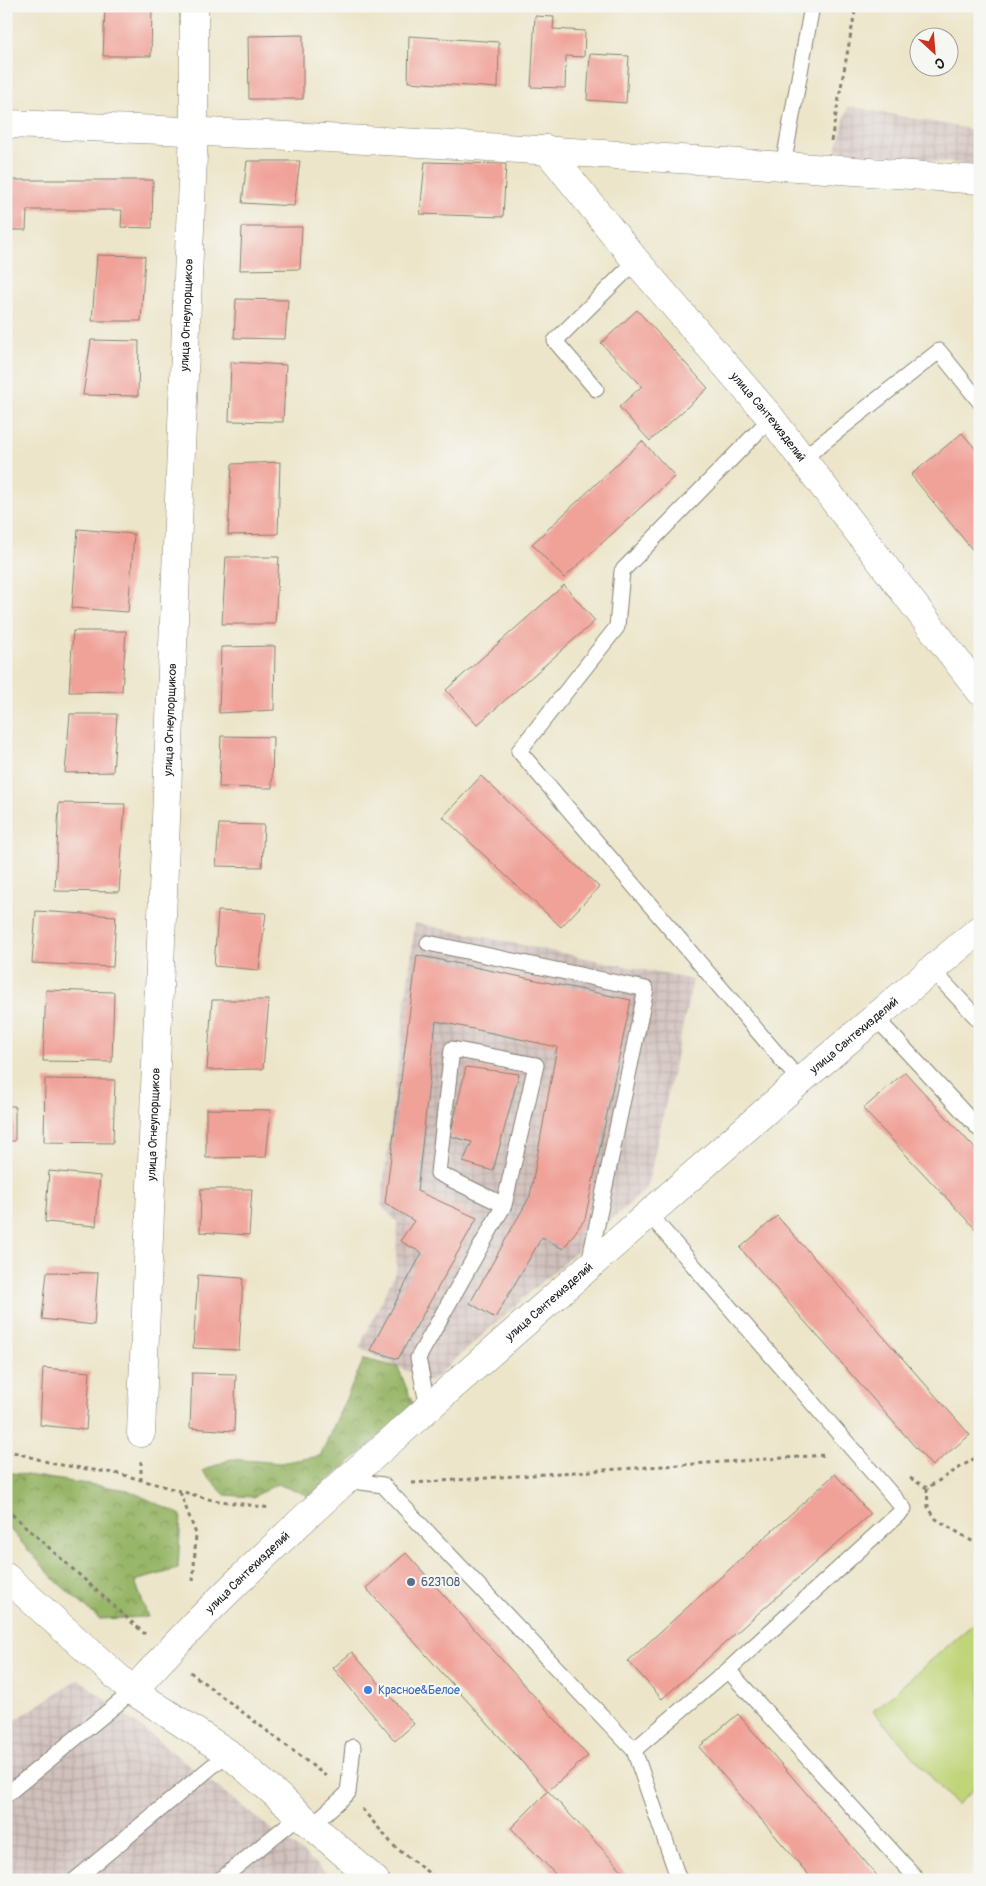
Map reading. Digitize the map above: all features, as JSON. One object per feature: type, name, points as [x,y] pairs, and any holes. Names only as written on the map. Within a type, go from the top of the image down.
[{"type":"street","name":"улица Огнеупорщиков","points":[[140,1434],[194,130],[194,6]]},
{"type":"street","points":[[6,124],[194,130],[546,149],[980,180]]},
{"type":"street","name":"улица Сантехизделий","points":[[546,149],[636,261],[772,418],[980,691]]},
{"type":"street","name":"улица Сантехизделий","points":[[132,1691],[190,1629],[288,1533],[346,1480],[800,1081],[980,929]]},
{"type":"street","points":[[6,1578],[132,1691],[228,1753],[306,1820],[367,1877]]},
{"type":"lane","points":[[783,166],[812,6]]},
{"type":"lane","points":[[596,389],[555,341],[636,261]]},
{"type":"lane","points":[[802,459],[939,351],[980,402]]},
{"type":"lane","points":[[772,418],[622,571],[617,627],[518,752],[800,1081]]},
{"type":"lane","points":[[428,943],[646,989],[588,1267]]},
{"type":"lane","points":[[932,970],[980,1022]]},
{"type":"lane","points":[[876,1018],[980,1130]]},
{"type":"lane","points":[[428,1408],[418,1358],[504,1205],[536,1065],[452,1049],[438,1173],[504,1205]]},
{"type":"lane","points":[[634,1750],[728,1670],[904,1509],[649,1214]]},
{"type":"lane","points":[[346,1480],[383,1485],[634,1750],[679,1880]]},
{"type":"lane","points":[[728,1670],[918,1880]]},
{"type":"lane","points":[[6,1795],[132,1691]]},
{"type":"lane","points":[[220,1880],[348,1793],[353,1747]]},
{"type":"lane","points":[[74,1880],[228,1753]]},
{"type":"path","points":[[825,169],[856,6]]},
{"type":"path","points":[[383,1485],[832,1454],[848,1445]]},
{"type":"path","points":[[6,1450],[55,1464],[120,1474],[212,1500],[274,1509]]},
{"type":"path","points":[[926,1488],[980,1455]]},
{"type":"path","points":[[902,1473],[926,1488]]},
{"type":"path","points":[[926,1488],[928,1506],[936,1519],[980,1546]]},
{"type":"path","points":[[180,1492],[196,1534],[190,1629]]},
{"type":"path","points":[[6,1509],[166,1653],[348,1793],[395,1847],[438,1880]]},
{"type":"shaded area","points":[[848,106],[980,131],[980,166],[836,150]]},
{"type":"shaded area","points":[[415,923],[693,980],[647,1188],[430,1382],[359,1348],[396,1271],[397,1222],[381,1205]]},
{"type":"shaded area","points":[[79,1679],[320,1867],[333,1880],[6,1880],[6,1726]]},
{"type":"green space","points":[[364,1359],[398,1367],[414,1407],[310,1496],[277,1484],[253,1497],[225,1495],[202,1471],[231,1459],[280,1463],[320,1456]]},
{"type":"green space","points":[[6,1472],[128,1490],[181,1515],[178,1569],[135,1581],[148,1617],[99,1619],[56,1581],[6,1525]]},
{"type":"green space","points":[[980,1618],[980,1784],[956,1805],[873,1711]]},
{"type":"building","points":[[105,8],[152,9],[151,56],[103,56]]},
{"type":"building","points":[[535,16],[554,17],[553,29],[585,31],[584,57],[566,56],[565,88],[531,87]]},
{"type":"building","points":[[303,35],[303,99],[249,99],[248,36]]},
{"type":"building","points":[[409,36],[499,42],[498,88],[408,82]]},
{"type":"building","points":[[590,54],[629,56],[626,103],[587,100]]},
{"type":"building","points":[[247,161],[300,161],[294,206],[242,203]]},
{"type":"building","points":[[425,162],[506,164],[503,217],[420,214]]},
{"type":"building","points":[[6,180],[153,180],[152,228],[121,227],[122,210],[27,210],[26,230],[6,230]]},
{"type":"building","points":[[242,227],[302,227],[300,269],[240,270]]},
{"type":"building","points":[[97,255],[145,256],[141,321],[92,321]]},
{"type":"building","points":[[236,299],[288,300],[285,339],[234,338]]},
{"type":"building","points":[[637,310],[708,388],[650,441],[619,407],[642,386],[601,343]]},
{"type":"building","points":[[91,340],[139,341],[138,396],[83,395]]},
{"type":"building","points":[[231,362],[286,365],[283,422],[229,421]]},
{"type":"building","points":[[962,433],[980,454],[980,559],[911,475]]},
{"type":"building","points":[[642,441],[675,476],[564,578],[532,544]]},
{"type":"building","points":[[280,462],[278,534],[228,535],[232,464]]},
{"type":"building","points":[[78,529],[134,534],[128,612],[72,608]]},
{"type":"building","points":[[226,557],[279,557],[275,624],[222,624]]},
{"type":"building","points":[[564,585],[595,621],[477,725],[446,690]]},
{"type":"building","points":[[73,631],[126,631],[122,691],[69,692]]},
{"type":"building","points":[[275,646],[274,710],[219,713],[221,647]]},
{"type":"building","points":[[70,714],[117,714],[113,772],[65,773]]},
{"type":"building","points":[[221,736],[273,737],[272,788],[219,787]]},
{"type":"building","points":[[481,776],[599,887],[561,927],[443,817]]},
{"type":"building","points":[[59,803],[125,804],[119,892],[55,891]]},
{"type":"building","points":[[219,824],[264,825],[262,867],[216,866]]},
{"type":"building","points":[[36,911],[116,916],[113,967],[32,963]]},
{"type":"building","points":[[218,911],[266,913],[259,970],[214,966]]},
{"type":"building","points":[[417,955],[631,1000],[585,1219],[563,1249],[542,1237],[495,1318],[470,1303],[530,1196],[557,1047],[436,1021],[417,1191],[477,1218],[398,1359],[370,1350],[422,1253],[400,1241],[414,1221],[385,1203]]},
{"type":"building","points":[[46,990],[114,992],[112,1062],[43,1061]]},
{"type":"building","points":[[212,1000],[269,1000],[263,1069],[207,1070]]},
{"type":"building","points":[[466,1067],[519,1074],[493,1171],[463,1162],[472,1142],[450,1136]]},
{"type":"building","points":[[905,1072],[980,1154],[980,1234],[863,1109]]},
{"type":"building","points":[[45,1079],[115,1080],[113,1143],[44,1142]]},
{"type":"building","points":[[6,1106],[15,1106],[15,1141],[6,1141]]},
{"type":"building","points":[[206,1109],[271,1110],[266,1157],[206,1158]]},
{"type":"building","points":[[49,1171],[100,1176],[96,1226],[45,1222]]},
{"type":"building","points":[[201,1189],[252,1189],[249,1235],[200,1232]]},
{"type":"building","points":[[777,1216],[970,1435],[932,1466],[740,1248]]},
{"type":"building","points":[[47,1272],[98,1273],[94,1325],[42,1319]]},
{"type":"building","points":[[198,1275],[243,1278],[239,1350],[193,1348]]},
{"type":"building","points":[[43,1368],[90,1372],[86,1430],[40,1425]]},
{"type":"building","points":[[192,1373],[236,1374],[234,1431],[190,1428]]},
{"type":"building","points":[[835,1474],[870,1514],[662,1699],[628,1661]]},
{"type":"building","points":[[406,1553],[588,1756],[548,1791],[366,1588]]},
{"type":"building","points":[[352,1652],[414,1724],[395,1741],[333,1668]]},
{"type":"building","points":[[738,1714],[881,1880],[813,1880],[699,1747]]},
{"type":"building","points":[[548,1791],[631,1880],[561,1880],[511,1828]]},
{"type":"place","name":"623108","points":[[411,1582]]},
{"type":"place","name":"Красное&Белое","points":[[368,1690]]}]
